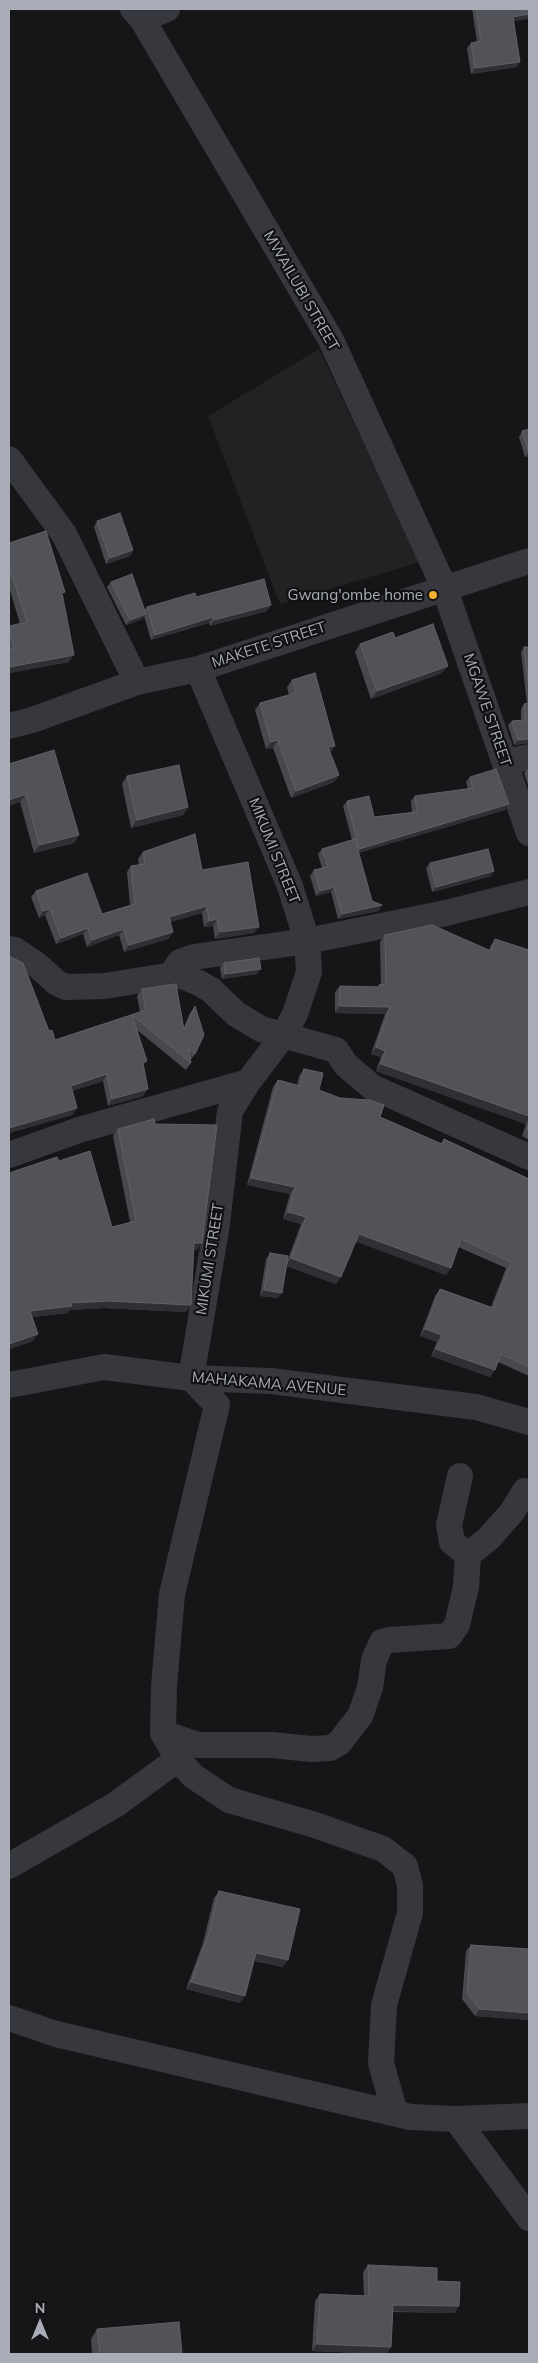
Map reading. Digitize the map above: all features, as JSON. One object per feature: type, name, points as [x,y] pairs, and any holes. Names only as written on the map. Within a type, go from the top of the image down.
[{"type":"street","points":[[138,14],[168,9]]},
{"type":"street","name":"MWAILUBI STREET","points":[[138,14],[330,340],[444,587]]},
{"type":"street","points":[[9,459],[64,534],[137,682]]},
{"type":"street","name":"MAKETE STREET","points":[[9,726],[32,720],[137,682],[198,669],[444,587],[529,561]]},
{"type":"street","name":"MGAWE STREET","points":[[444,587],[517,759],[529,833]]},
{"type":"street","name":"MIKUMI STREET","points":[[191,1378],[217,1224],[230,1110],[248,1082],[283,1036],[294,1014],[309,972],[307,941],[290,886],[198,669]]},
{"type":"street","points":[[170,976],[180,962],[194,957],[307,941],[446,913],[529,892]]},
{"type":"street","points":[[9,949],[15,950],[57,983],[66,986],[105,986],[170,976],[182,976],[211,990],[236,1014],[261,1029],[336,1050],[346,1065],[372,1086],[529,1156]]},
{"type":"street","points":[[9,1155],[79,1130],[248,1082]]},
{"type":"street","name":"MAHAKAMA AVENUE","points":[[9,1385],[104,1367],[191,1378],[272,1381],[476,1407],[529,1422]]},
{"type":"street","points":[[191,1378],[217,1405],[172,1594],[164,1686],[163,1733],[178,1759],[193,1776],[229,1800],[315,1825],[383,1849],[405,1866],[410,1885],[410,1913],[384,2005],[382,2063],[395,2113]]},
{"type":"street","points":[[460,1476],[449,1524],[452,1542],[468,1555]]},
{"type":"street","points":[[163,1733],[198,1745],[271,1745],[312,1749],[330,1748],[339,1743],[360,1716],[370,1688],[374,1660],[382,1642],[444,1637],[453,1634],[458,1625],[466,1587],[468,1555],[489,1538],[512,1512],[525,1491]]},
{"type":"street","points":[[9,1866],[115,1805],[178,1759]]},
{"type":"street","points":[[9,2018],[56,2034],[410,2117],[456,2119],[529,2116]]},
{"type":"street","points":[[456,2119],[529,2218]]},
{"type":"shaded area","points":[[319,349],[420,562],[280,604],[208,416]]},
{"type":"building","points":[[476,9],[529,9],[529,14],[513,17],[520,62],[475,68],[471,43],[481,41]]},
{"type":"building","points":[[529,429],[529,452],[522,431]]},
{"type":"building","points":[[120,513],[133,550],[110,558],[97,521]]},
{"type":"building","points":[[46,531],[65,592],[62,593],[74,655],[9,667],[9,648],[14,650],[9,626],[27,622],[9,566],[9,543]]},
{"type":"building","points":[[132,574],[146,614],[130,620],[111,582]]},
{"type":"building","points":[[264,579],[271,605],[214,620],[213,617],[155,635],[147,607],[195,593],[196,597]]},
{"type":"building","points":[[433,624],[448,666],[377,691],[360,644],[393,632],[395,638]]},
{"type":"building","points":[[524,647],[529,647],[529,690]]},
{"type":"building","points":[[315,673],[335,746],[328,747],[339,775],[296,791],[278,740],[271,742],[260,703],[296,693],[292,680]]},
{"type":"building","points":[[529,703],[529,739],[518,740],[512,721],[525,720],[524,704]]},
{"type":"building","points":[[54,750],[79,835],[39,845],[26,794],[9,800],[9,764]]},
{"type":"building","points":[[179,765],[188,807],[137,820],[127,776]]},
{"type":"building","points":[[496,769],[509,804],[359,849],[347,801],[369,796],[374,817],[417,812],[415,796],[473,788],[470,777]]},
{"type":"building","points":[[195,834],[202,870],[248,862],[259,927],[220,932],[217,919],[209,921],[207,906],[169,917],[173,932],[129,945],[124,929],[92,940],[88,928],[61,938],[50,909],[43,911],[36,891],[87,873],[102,914],[135,904],[131,866],[145,864],[143,852]]},
{"type":"building","points":[[355,839],[372,901],[382,905],[342,914],[334,887],[320,891],[314,870],[328,867],[322,849]]},
{"type":"building","points":[[488,849],[494,871],[436,887],[430,863]]},
{"type":"building","points":[[432,925],[491,951],[495,939],[529,950],[529,1116],[381,1064],[385,1051],[376,1047],[390,1007],[339,1006],[340,986],[379,987],[380,984],[386,985],[385,935]]},
{"type":"building","points":[[9,956],[23,963],[49,1031],[52,1030],[55,1040],[146,1010],[142,989],[176,984],[184,1030],[195,1006],[204,1035],[195,1054],[188,1049],[191,1063],[132,1015],[147,1061],[143,1063],[148,1089],[112,1099],[107,1074],[71,1086],[77,1108],[9,1128]]},
{"type":"building","points":[[259,958],[261,969],[225,974],[224,963]]},
{"type":"building","points":[[304,1069],[323,1073],[319,1090],[340,1098],[369,1100],[384,1105],[380,1117],[442,1144],[444,1139],[529,1179],[529,1367],[501,1354],[495,1370],[436,1349],[442,1335],[425,1329],[440,1289],[493,1308],[511,1262],[461,1239],[451,1268],[359,1234],[341,1277],[291,1258],[306,1217],[288,1212],[295,1187],[251,1178],[278,1080],[300,1086]]},
{"type":"building","points":[[154,1119],[155,1124],[217,1125],[202,1243],[194,1243],[191,1305],[109,1301],[71,1303],[72,1306],[30,1311],[38,1334],[9,1344],[9,1173],[57,1157],[59,1161],[90,1151],[112,1227],[136,1221],[118,1129]]},
{"type":"building","points":[[270,1253],[288,1256],[282,1293],[264,1290]]},
{"type":"building","points":[[219,1891],[300,1909],[288,1960],[256,1953],[245,1996],[191,1982],[208,1936]]},
{"type":"building","points":[[471,1945],[529,1949],[529,2013],[480,2009],[467,1993]]},
{"type":"building","points":[[368,2265],[437,2268],[437,2281],[460,2282],[459,2306],[393,2305],[391,2347],[317,2344],[320,2294],[369,2296]]},
{"type":"building","points":[[179,2322],[182,2354],[100,2354],[97,2329]]},
{"type":"place","name":"Gwang'ombe home","points":[[433,595]]}]
